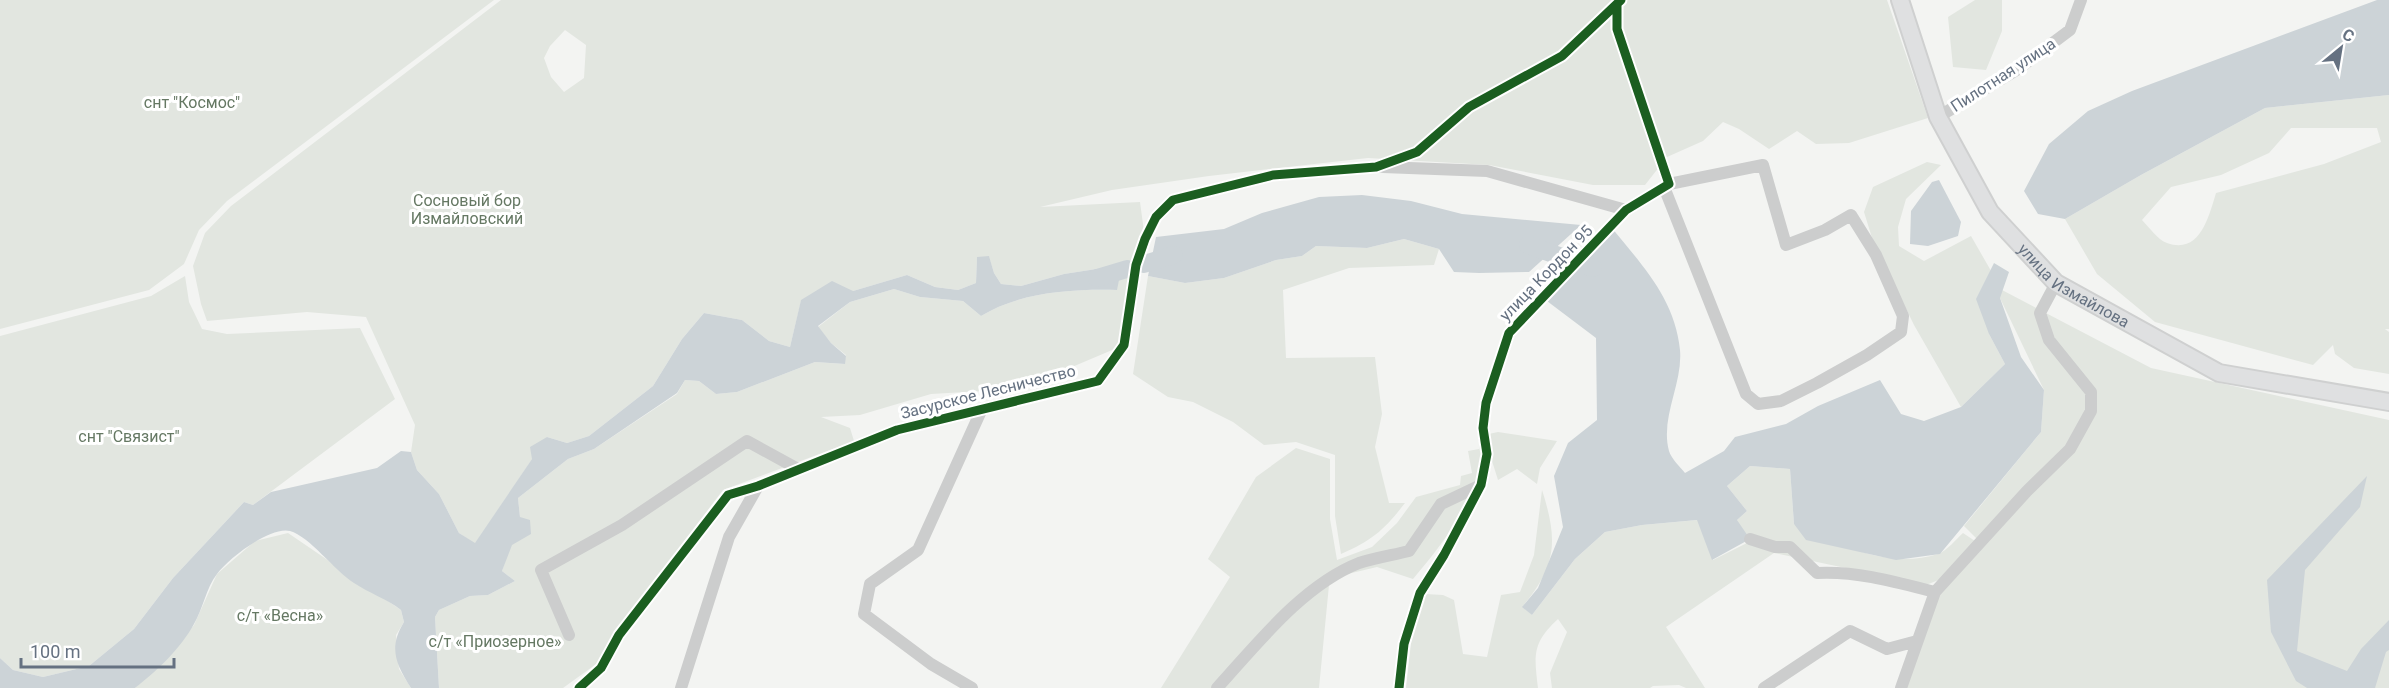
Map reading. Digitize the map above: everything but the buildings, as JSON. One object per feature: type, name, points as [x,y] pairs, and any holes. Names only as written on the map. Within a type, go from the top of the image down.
[{"type":"main road","name":"улица Измайлова","points":[[1900,0],[1938,117],[1990,212],[2056,283],[2219,374],[2389,402]]},
{"type":"street","name":"Пилотная улица","points":[[1938,117],[2018,69],[2070,30],[2081,0]]},
{"type":"street","name":"Засурское Лесничество","points":[[579,688],[601,668],[619,635],[728,495],[758,486],[897,430],[1098,381],[1124,345],[1136,265],[1145,239],[1156,217],[1173,200],[1273,176],[1376,167],[1417,152],[1469,107],[1562,56],[1619,2]]},
{"type":"street","name":"улица Кордон 95","points":[[1399,688],[1404,644],[1420,593],[1444,555],[1481,485],[1487,454],[1483,428],[1486,403],[1509,333],[1626,210],[1667,185],[1763,165],[1786,244],[1825,230],[1851,215],[1876,255],[1903,316],[1901,332],[1867,355],[1781,401],[1758,404],[1746,394],[1667,185],[1617,29],[1619,2]]},
{"type":"street","points":[[1376,167],[1487,171],[1626,210]]},
{"type":"street","points":[[1901,688],[1935,592],[2027,491],[2070,449],[2091,411],[2091,392],[2049,340],[2040,314],[2056,283]]},
{"type":"street","points":[[972,688],[931,664],[864,614],[870,584],[918,550],[981,411]]},
{"type":"street","points":[[569,635],[542,570],[622,525],[747,441],[798,469]]},
{"type":"street","points":[[1217,688],[1283,617],[1322,583],[1359,563],[1409,551],[1441,504],[1481,485]]},
{"type":"street","points":[[681,688],[729,537],[758,486]]},
{"type":"street","points":[[1749,539],[1775,547],[1790,547],[1817,573],[1839,572],[1888,579],[1935,592]]},
{"type":"street","points":[[1764,688],[1850,631],[1887,649],[1917,641]]},
{"type":"green space","name":"снт \"Космос\"","points":[[0,0],[494,0],[227,201],[199,230],[184,264],[149,290],[0,329]]},
{"type":"green space","name":"Сосновый бор Измайловский","points":[[501,0],[1887,0],[1928,118],[1849,143],[1816,144],[1797,131],[1769,149],[1739,129],[1723,122],[1703,141],[1667,157],[1645,185],[1593,185],[1489,165],[1368,158],[1209,176],[1112,190],[1040,207],[1140,202],[1145,239],[1124,345],[1020,389],[931,394],[860,415],[821,417],[850,428],[854,441],[723,490],[616,631],[599,662],[563,688],[439,688],[435,617],[439,610],[470,596],[488,595],[515,581],[502,571],[520,517],[518,498],[568,459],[594,449],[677,394],[685,380],[699,381],[716,394],[737,392],[815,362],[844,364],[846,355],[831,343],[818,327],[850,302],[894,289],[920,297],[963,301],[981,316],[996,308],[1029,297],[1064,291],[1116,290],[1122,265],[1064,274],[1021,286],[1001,284],[994,273],[989,257],[977,257],[976,283],[958,290],[935,287],[907,275],[853,291],[801,301],[790,347],[769,341],[742,320],[704,313],[682,339],[653,386],[589,436],[567,443],[547,437],[475,544],[459,533],[439,494],[417,470],[411,452],[415,425],[366,317],[307,312],[207,321],[193,266],[205,233],[231,206]],"holes":[[[565,30],[586,45],[584,78],[564,92],[551,77],[544,58],[550,46]]]},
{"type":"green space","points":[[1975,0],[2002,0],[2002,31],[1986,70],[1953,67],[1948,17]]},
{"type":"green space","points":[[2389,95],[2389,329],[2385,329],[2389,332],[2389,374],[2354,368],[2335,354],[2333,345],[2313,365],[2155,322],[2097,274],[2065,219],[2265,108]],"holes":[[[2291,128],[2377,128],[2381,142],[2324,164],[2216,193],[2201,231],[2195,239],[2188,243],[2178,245],[2167,243],[2142,220],[2171,187],[2221,175],[2269,153]]]},
{"type":"green space","points":[[1927,162],[1941,165],[1906,199],[1898,227],[1899,246],[1924,261],[1971,236],[2002,290],[2151,368],[2389,420],[2389,688],[1905,688],[1938,594],[1980,542],[1964,526],[2041,432],[2044,390],[2000,298],[1989,334],[2005,364],[1961,407],[1914,325],[1873,241],[1864,212],[1873,187]]},
{"type":"green space","points":[[1404,239],[1439,249],[1434,265],[1349,268],[1283,290],[1286,358],[1375,357],[1382,414],[1375,447],[1389,503],[1405,503],[1377,533],[1362,544],[1341,554],[1335,516],[1335,455],[1296,442],[1264,445],[1233,422],[1193,402],[1168,397],[1133,374],[1148,276],[1185,283],[1224,278],[1276,260],[1302,256],[1316,246],[1367,248]]},
{"type":"green space","name":"снт \"Связист\"","points":[[185,276],[189,302],[202,329],[227,334],[360,328],[395,399],[253,505],[244,502],[173,578],[134,629],[89,666],[43,677],[13,670],[0,658],[0,336],[151,296]]},
{"type":"green space","points":[[1498,432],[1557,441],[1540,468],[1537,484],[1517,469],[1498,480],[1492,461],[1482,465],[1463,511],[1444,540],[1413,579],[1377,567],[1339,576],[1329,585],[1319,688],[1161,688],[1230,577],[1208,559],[1256,477],[1296,448],[1330,459],[1330,519],[1337,560],[1372,547],[1397,523],[1416,497],[1460,485],[1461,476],[1472,473],[1468,451],[1479,449],[1479,436]]},
{"type":"green space","points":[[1750,466],[1790,469],[1794,524],[1864,552],[1900,559],[1919,558],[1938,554],[1948,548],[1963,533],[1975,541],[1941,579],[1926,585],[1774,553],[1666,627],[1705,688],[1686,688],[1679,685],[1650,688],[1552,688],[1550,673],[1567,632],[1558,619],[1543,635],[1539,643],[1536,658],[1538,688],[1406,688],[1413,625],[1425,594],[1443,595],[1454,600],[1463,654],[1487,657],[1501,595],[1520,592],[1534,555],[1542,490],[1551,523],[1551,551],[1543,578],[1523,606],[1532,615],[1575,559],[1605,532],[1642,525],[1698,520],[1713,560],[1747,543],[1737,520],[1747,511],[1727,486]]},
{"type":"green space","name":"с/т «Весна»","points":[[288,533],[401,610],[404,622],[396,635],[399,669],[411,688],[135,688],[169,656],[194,625],[217,574],[255,541]]},
{"type":"shaded area","points":[[2377,0],[2389,0],[2389,95],[2265,108],[2065,219],[2038,214],[2024,191],[2049,144],[2088,111],[2132,91]]},
{"type":"shaded area","points":[[1939,180],[1961,222],[1958,236],[1928,246],[1910,244],[1911,211],[1932,182]]},
{"type":"shaded area","points":[[1362,195],[1411,201],[1462,214],[1581,225],[1529,272],[1454,272],[1439,249],[1404,239],[1367,248],[1316,246],[1302,256],[1276,260],[1224,278],[1185,283],[1148,276],[1156,237],[1224,229],[1262,213],[1319,197]]},
{"type":"shaded area","points":[[1611,227],[1655,284],[1664,299],[1677,332],[1680,363],[1669,413],[1667,438],[1670,454],[1685,473],[1724,451],[1735,437],[1786,424],[1818,406],[1880,380],[1901,414],[1924,421],[1961,407],[2005,364],[1989,334],[1976,299],[1994,263],[2009,272],[2000,298],[2021,357],[2044,390],[2041,432],[1940,554],[1896,560],[1806,540],[1794,524],[1790,469],[1750,466],[1727,486],[1747,511],[1737,520],[1750,539],[1712,560],[1697,520],[1642,525],[1605,532],[1575,559],[1532,615],[1522,607],[1538,588],[1563,527],[1554,476],[1568,443],[1597,420],[1596,338],[1543,298]]},
{"type":"shaded area","points":[[989,256],[994,273],[1001,284],[1021,286],[1064,274],[1122,265],[1117,290],[1064,291],[1029,297],[996,308],[981,316],[963,301],[920,297],[894,289],[850,302],[818,326],[831,343],[846,356],[845,364],[815,362],[737,392],[716,394],[699,381],[685,380],[677,393],[594,449],[568,459],[518,498],[520,517],[530,520],[531,534],[512,545],[502,571],[515,581],[488,595],[470,596],[439,610],[435,617],[439,688],[411,688],[401,671],[395,648],[404,622],[401,610],[354,583],[314,546],[297,534],[282,531],[261,538],[222,568],[213,580],[189,633],[160,667],[135,688],[0,688],[0,658],[13,670],[43,677],[89,666],[134,629],[173,578],[244,502],[253,505],[271,492],[377,468],[401,451],[411,452],[417,470],[439,494],[459,533],[475,543],[532,459],[530,447],[547,437],[567,443],[589,436],[653,386],[682,339],[704,313],[742,320],[769,341],[790,347],[801,300],[832,281],[853,291],[907,275],[935,287],[958,290],[976,283],[977,257]]},
{"type":"shaded area","points":[[2367,476],[2360,507],[2305,570],[2297,651],[2347,671],[2361,649],[2389,620],[2389,650],[2386,652],[2375,688],[2307,688],[2296,681],[2271,632],[2267,580]]},
{"type":"waterway","points":[[1528,245],[1593,268]]},
{"type":"waterway","points":[[1144,264],[1174,255]]},
{"type":"waterway","points":[[1097,278],[1127,269]]},
{"type":"cycle path","points":[[579,688],[601,668],[619,635],[728,495],[758,486],[897,430],[1098,381],[1124,345],[1136,265],[1145,239],[1156,217],[1173,200],[1273,175],[1376,167],[1417,152],[1469,107],[1562,56],[1621,0]]},
{"type":"cycle path","points":[[1399,688],[1404,644],[1420,593],[1444,555],[1481,485],[1487,454],[1483,428],[1486,403],[1509,333],[1626,210],[1669,184],[1617,29],[1617,4]]},
{"type":"park label","name":"с/т «Приозерное»","points":[[495,641]]}]
